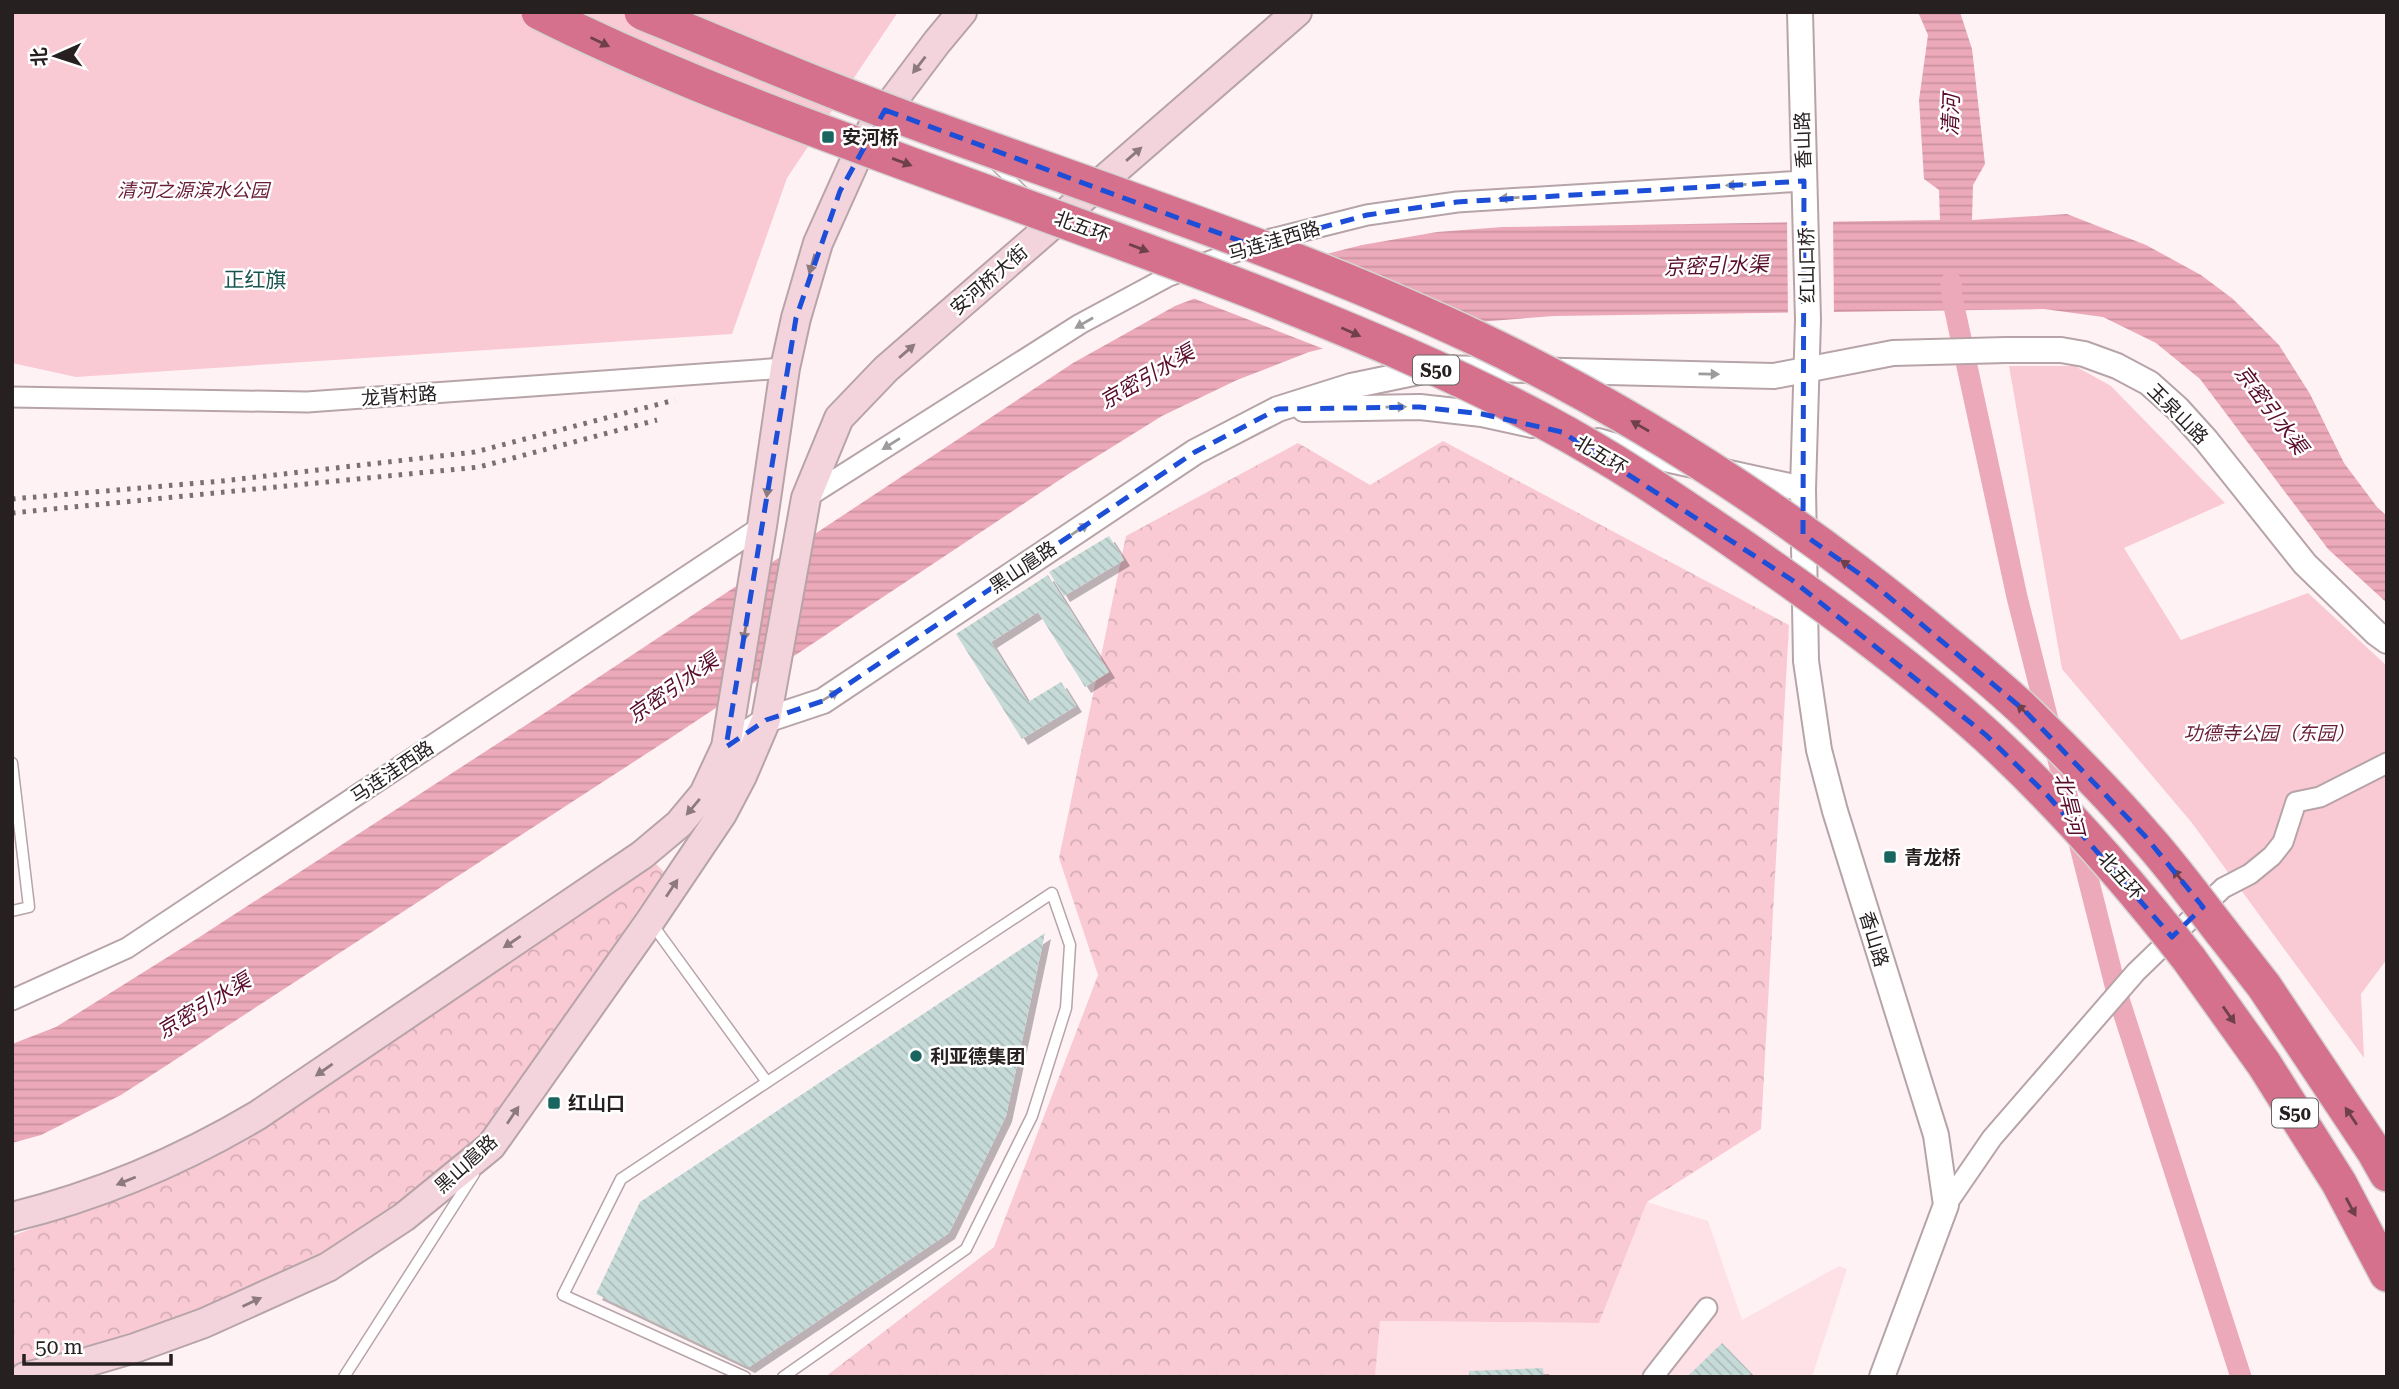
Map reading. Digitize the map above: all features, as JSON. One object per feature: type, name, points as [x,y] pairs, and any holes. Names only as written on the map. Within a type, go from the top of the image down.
[{"type":"highway","name":"北五环","points":[[539,12],[630,57],[765,111],[1317,317],[1457,379],[1554,427],[1671,498],[1792,580],[1986,736],[2048,796],[2139,895],[2189,959],[2264,1064],[2339,1183],[2387,1274]]},
{"type":"highway","name":"S50","points":[[642,12],[932,128],[1142,203],[1336,277],[1474,337],[1569,385],[1703,464],[1871,582],[2025,711],[2145,836],[2221,931],[2271,997],[2387,1174]]},
{"type":"main road","points":[[12,1217],[69,1203],[150,1171],[199,1149],[269,1108],[642,855],[679,824],[704,794],[726,747],[785,368],[796,318],[818,243],[873,127],[962,12]]},
{"type":"main road","name":"安河桥大街","points":[[776,676],[806,498],[839,418],[886,369],[1297,12]]},
{"type":"main road","name":"黑山扈路","points":[[24,1377],[77,1365],[158,1340],[204,1323],[328,1267],[404,1217],[491,1146],[722,814],[766,720],[776,676]]},
{"type":"street","name":"香山路","points":[[1800,12],[1805,211]]},
{"type":"street","name":"马连洼西路","points":[[806,498],[1091,318],[1168,276],[1271,239],[1367,215],[1457,202],[1804,181]]},
{"type":"street","name":"红山口桥","points":[[1805,211],[1808,320],[1806,369]]},
{"type":"street","name":"玉泉山路","points":[[1806,369],[1893,354],[2006,349],[2061,350],[2084,354],[2117,366],[2149,383],[2178,409],[2305,564],[2387,641]]},
{"type":"street","name":"龙背村路","points":[[12,397],[307,402],[785,368]]},
{"type":"street","name":"黑山扈路","points":[[766,720],[823,701],[1195,452],[1279,409],[1352,386],[1438,368],[1774,376],[1806,369]]},
{"type":"street","name":"香山路","points":[[1806,369],[1806,662],[1819,750],[1835,811],[1936,1135],[1946,1205],[1882,1377]]},
{"type":"street","points":[[1279,409],[1420,407],[1482,414],[1544,427],[1647,455],[1804,489]]},
{"type":"street","name":"马连洼西路","points":[[12,1000],[127,948],[762,526]]},
{"type":"street","points":[[726,747],[766,720]]},
{"type":"street","points":[[1946,1205],[1992,1138],[2136,972],[2223,888],[2250,874],[2272,856],[2283,842],[2296,802],[2320,797],[2387,763]]},
{"type":"street","points":[[1653,1377],[1707,1308]]},
{"type":"lane","points":[[994,163],[1054,223]]},
{"type":"lane","points":[[12,763],[29,907],[12,911]]},
{"type":"lane","points":[[744,1377],[563,1295],[621,1179],[1052,893],[1070,945],[1066,1009],[1032,1116],[966,1249],[783,1377]]},
{"type":"lane","points":[[650,921],[767,1082]]},
{"type":"lane","points":[[344,1377],[491,1146]]},
{"type":"highlighted area","points":[[885,110],[1254,246],[1367,215],[1457,202],[1804,181],[1803,534],[1871,582],[2025,711],[2145,836],[2203,907],[2172,937],[2048,796],[1986,735],[1792,580],[1562,432],[1482,414],[1420,407],[1278,409],[1195,452],[823,701],[766,720],[726,747],[796,318],[840,191]]},
{"type":"shaded area","points":[[1647,1202],[1708,1221],[1742,1320],[1839,1266],[1847,1269],[1812,1377],[1375,1377],[1379,1321],[1599,1323]]},
{"type":"green space","name":"清河之源滨水公园","points":[[12,12],[898,12],[787,178],[732,334],[76,377],[12,363]]},
{"type":"green space","name":"功德寺公园（东园）","points":[[2009,366],[2075,366],[2111,386],[2225,503],[2124,548],[2181,640],[2308,593],[2387,666],[2387,959],[2361,994],[2364,1058],[2192,823],[2062,669]]},
{"type":"green space","points":[[1443,441],[1789,625],[1761,1129],[1647,1202],[1599,1323],[1380,1321],[1375,1377],[825,1377],[994,1247],[1098,975],[1059,858],[1126,536],[1298,443],[1370,485]]},
{"type":"green space","points":[[653,861],[664,872],[498,1113],[468,1150],[429,1184],[322,1258],[201,1315],[12,1370],[12,1236],[100,1203]]},
{"type":"water","points":[[1918,12],[1960,12],[1972,49],[1985,164],[1973,185],[1972,220],[2067,214],[2146,245],[2201,275],[2233,299],[2279,345],[2310,394],[2344,463],[2387,516],[2387,603],[2328,549],[2200,379],[2156,343],[2103,317],[2044,309],[1554,316],[1413,327],[1309,352],[1237,380],[1162,416],[1067,475],[669,739],[121,1095],[41,1135],[12,1143],[12,1044],[56,1027],[198,938],[543,714],[1073,363],[1175,306],[1279,266],[1362,245],[1437,232],[1503,227],[1940,220],[1939,190],[1924,179],[1919,100],[1928,35]]},
{"type":"pier","points":[[1787,218],[1833,218],[1834,316],[1788,316]]},
{"type":"pier","points":[[1278,263],[1468,326],[1414,331],[1329,351],[1190,297]]},
{"type":"building","points":[[1109,536],[1124,560],[1064,596],[1049,572]]},
{"type":"building","points":[[1048,575],[1109,672],[1085,687],[1038,612],[991,642],[1028,702],[1061,682],[1076,706],[1022,739],[956,634]]},
{"type":"building","points":[[1045,933],[1006,1116],[949,1233],[749,1367],[596,1294],[640,1202]]},
{"type":"building","points":[[1722,1343],[1751,1373],[1747,1377],[1687,1377]]},
{"type":"building","points":[[1543,1368],[1544,1377],[1469,1377],[1469,1371]]},
{"type":"waterway","name":"北旱河","points":[[1951,282],[2017,597],[2117,993],[2241,1377]]},
{"type":"railway","points":[[12,499],[222,481],[475,452],[675,400]]},
{"type":"railway","points":[[12,513],[479,467],[657,420]]},
{"type":"place","name":"安河桥","points":[[828,137]]},
{"type":"place","name":"青龙桥","points":[[1890,857]]},
{"type":"place","name":"利亚德集团","points":[[916,1056]]},
{"type":"place","name":"红山口","points":[[554,1103]]},
{"type":"district","name":"正红旗","points":[[255,280]]},
{"type":"water label","name":"清河","points":[[1951,115]]},
{"type":"water label","name":"京密引水渠","points":[[1716,266]]},
{"type":"water label","name":"京密引水渠","points":[[1147,377]]},
{"type":"water label","name":"京密引水渠","points":[[2271,410]]},
{"type":"water label","name":"京密引水渠","points":[[673,688]]},
{"type":"water label","name":"京密引水渠","points":[[204,1006]]}]
